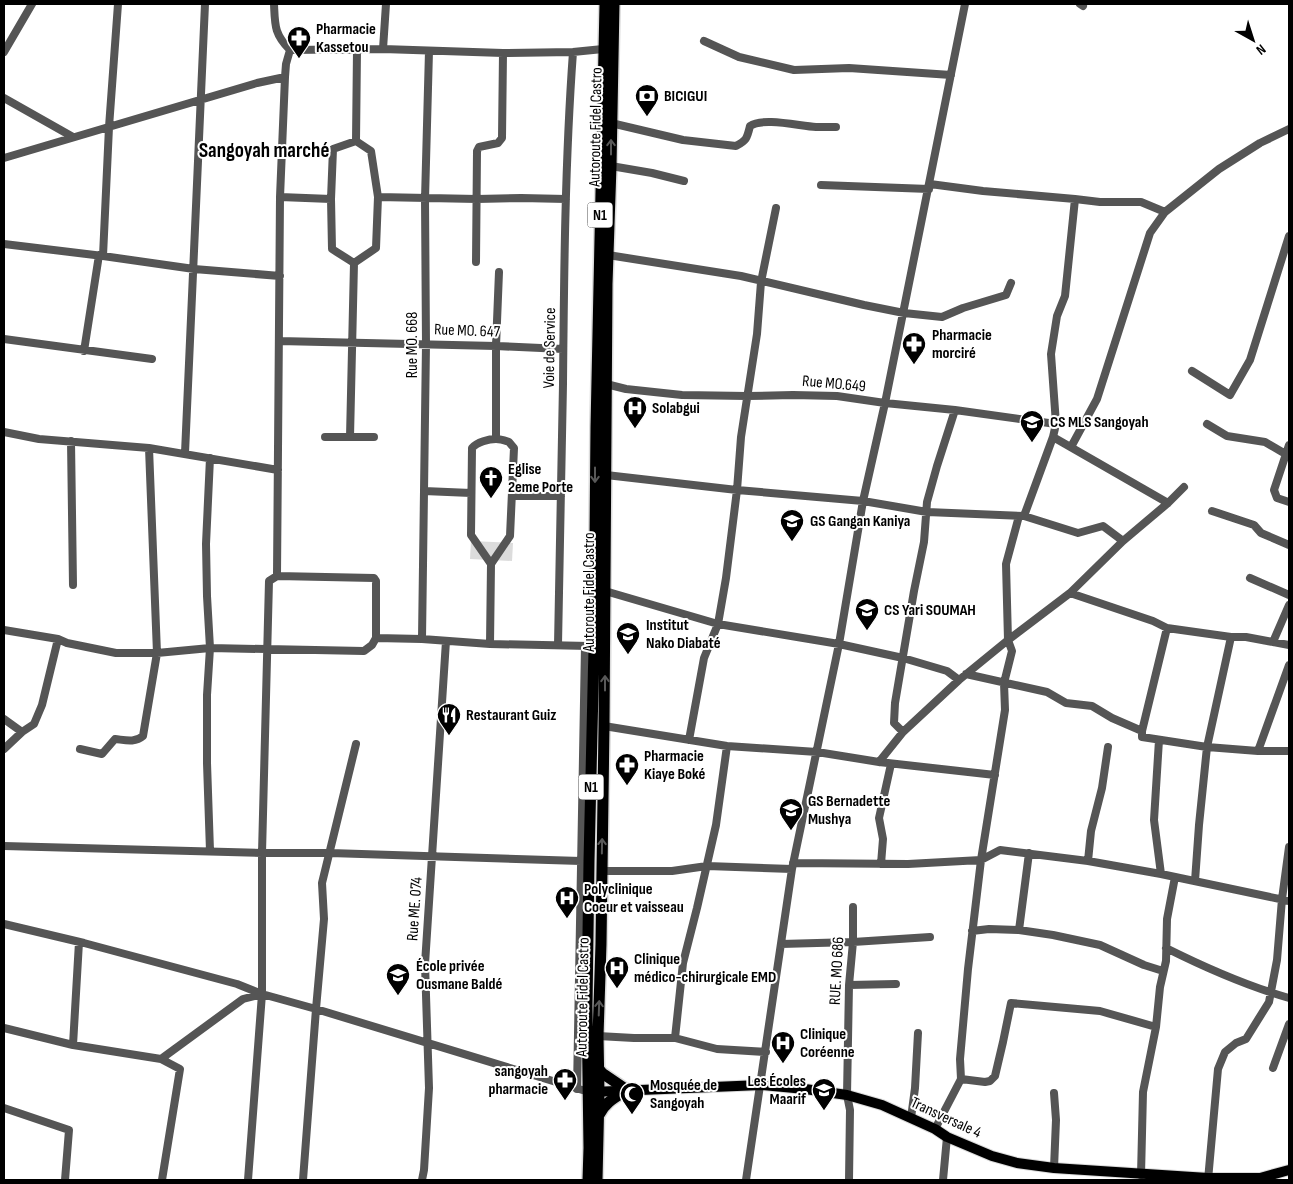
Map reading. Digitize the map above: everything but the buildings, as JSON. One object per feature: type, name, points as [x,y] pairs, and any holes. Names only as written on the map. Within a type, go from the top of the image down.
[{"type":"highway","name":"Autoroute Fidel Castro","points":[[597,1180],[598,1117],[582,1006],[605,4]]},
{"type":"highway","name":"Autoroute Fidel Castro","points":[[588,1180],[594,1092],[598,1068],[604,726],[606,384],[614,4]]},
{"type":"highway","points":[[598,1068],[602,1073],[627,1090],[608,1102],[602,1108],[598,1117]]},
{"type":"main road","name":"Transversale 4","points":[[594,1092],[761,1084],[847,1095],[882,1105],[992,1156],[1017,1163],[1134,1176],[1208,1179],[1260,1178],[1289,1170]]},
{"type":"street","points":[[4,52],[32,4]]},
{"type":"street","points":[[84,351],[101,255],[118,4]]},
{"type":"street","points":[[185,453],[200,100],[206,4]]},
{"type":"street","points":[[274,4],[277,33],[290,50],[383,49],[503,53],[603,50]]},
{"type":"street","points":[[383,49],[386,4]]},
{"type":"street","points":[[746,1180],[793,866],[839,644],[862,501],[904,313],[965,4]]},
{"type":"street","points":[[704,41],[739,57],[794,70],[849,68],[951,74]]},
{"type":"street","points":[[277,576],[280,197],[285,77],[290,50]]},
{"type":"street","points":[[356,141],[357,50]]},
{"type":"street","name":"Rue MO. 668","points":[[422,639],[426,344],[425,199],[430,51]]},
{"type":"street","name":"Voie de Service","points":[[558,645],[566,199],[568,125],[573,52]]},
{"type":"street","points":[[476,262],[477,151],[479,147],[498,143],[502,138],[503,53]]},
{"type":"street","points":[[4,158],[257,83],[285,77]]},
{"type":"street","points":[[4,98],[74,137]]},
{"type":"street","points":[[611,123],[683,140],[736,146],[748,137],[750,126],[754,123],[785,122],[815,127],[836,127]]},
{"type":"street","points":[[1071,447],[1097,399],[1150,233],[1165,212],[1219,169],[1260,143],[1289,129]]},
{"type":"street","points":[[354,263],[376,248],[378,197],[371,151],[356,141]]},
{"type":"street","points":[[354,263],[332,249],[332,199],[333,149],[356,141]]},
{"type":"street","points":[[611,166],[684,181]]},
{"type":"street","points":[[821,185],[929,186],[1100,202],[1141,202],[1165,212]]},
{"type":"street","points":[[280,197],[332,199]]},
{"type":"street","points":[[378,197],[566,199]]},
{"type":"street","points":[[935,1129],[961,1078],[960,1059],[972,931],[981,860],[1005,710],[1004,683],[1012,651],[1008,640],[1006,564],[1056,426],[1051,354],[1057,316],[1065,296],[1074,199]]},
{"type":"street","points":[[690,740],[704,658],[718,624],[726,578],[737,490],[741,437],[757,334],[761,282],[776,208]]},
{"type":"street","points":[[1192,371],[1230,396],[1250,360],[1286,258],[1289,236]]},
{"type":"street","points":[[4,244],[101,255],[194,270],[280,276]]},
{"type":"street","points":[[608,255],[741,276],[835,299],[904,313],[942,317],[963,308],[1006,295],[1011,283]]},
{"type":"street","points":[[350,437],[354,263]]},
{"type":"street","points":[[496,439],[496,346],[499,272]]},
{"type":"street","points":[[4,339],[152,359]]},
{"type":"street","name":"Rue MO. 647","points":[[279,341],[563,349]]},
{"type":"street","name":"Rue MO.649","points":[[606,384],[626,389],[682,395],[747,396],[793,394],[837,396],[955,410],[1056,426]]},
{"type":"street","points":[[903,732],[894,723],[895,703],[924,542],[927,502],[955,410]]},
{"type":"street","points":[[1207,424],[1227,436],[1265,442],[1288,456]]},
{"type":"street","points":[[4,432],[39,439],[149,448],[278,470]]},
{"type":"street","points":[[325,437],[374,438]]},
{"type":"street","points":[[1053,437],[1168,503]]},
{"type":"street","points":[[490,644],[491,564],[510,536],[514,448],[509,442],[496,439],[479,442],[472,448],[471,535],[491,564]]},
{"type":"street","points":[[71,441],[73,585]]},
{"type":"street","points":[[1289,445],[1288,456],[1274,490],[1277,498],[1289,502]]},
{"type":"street","points":[[80,749],[102,754],[115,740],[132,741],[138,740],[143,736],[157,653],[149,448]]},
{"type":"street","points":[[210,458],[206,544],[210,648],[207,695],[210,851]]},
{"type":"street","points":[[606,475],[737,490],[862,501],[927,512],[1022,516],[1078,533],[1103,526],[1123,541]]},
{"type":"street","points":[[879,762],[903,732],[958,680],[1070,593],[1123,541],[1184,487]]},
{"type":"street","points":[[424,491],[471,493]]},
{"type":"street","points":[[512,496],[562,496]]},
{"type":"street","points":[[1212,511],[1254,525],[1261,532],[1289,545]]},
{"type":"street","points":[[4,630],[58,639],[68,643],[116,653],[157,653],[210,648],[268,650],[364,651],[372,645],[376,638],[376,581],[374,578],[277,576],[268,582],[268,650],[262,853],[262,994],[248,1180]]},
{"type":"street","points":[[1250,578],[1289,596]]},
{"type":"street","points":[[605,591],[718,624],[839,644],[903,658],[947,671],[958,680]]},
{"type":"street","points":[[1070,593],[1167,628],[1289,645]]},
{"type":"street","points":[[1273,642],[1289,605]]},
{"type":"street","points":[[1167,628],[1142,737],[1207,748],[1289,751]]},
{"type":"street","points":[[1195,881],[1207,748],[1231,637]]},
{"type":"street","points":[[376,638],[490,644],[590,646]]},
{"type":"street","points":[[4,749],[22,732],[34,724],[42,705],[58,639]]},
{"type":"street","name":"Rue ME. 074","points":[[422,1180],[429,1088],[425,964],[446,641]]},
{"type":"street","points":[[1258,751],[1289,665]]},
{"type":"street","points":[[966,674],[1046,692],[1066,703],[1092,706],[1142,732]]},
{"type":"street","points":[[4,719],[22,732]]},
{"type":"street","points":[[604,726],[727,746],[817,752],[892,764],[995,775]]},
{"type":"street","points":[[1159,740],[1154,820],[1162,874]]},
{"type":"street","points":[[304,1180],[324,918],[322,883],[356,744]]},
{"type":"street","points":[[675,1038],[683,963],[698,908],[716,825],[727,746]]},
{"type":"street","points":[[1088,861],[1090,831],[1102,788],[1108,747]]},
{"type":"street","points":[[881,864],[883,839],[879,818],[892,764]]},
{"type":"street","points":[[583,953],[581,861],[586,812]]},
{"type":"street","points":[[4,846],[581,861]]},
{"type":"street","points":[[1208,1179],[1218,1069],[1225,1052],[1236,1043],[1246,1039],[1269,1002],[1286,900],[1289,847]]},
{"type":"street","points":[[602,871],[672,871],[707,866],[908,864],[981,860],[1000,850],[1088,861],[1162,874],[1286,900]]},
{"type":"street","points":[[1020,930],[1029,854]]},
{"type":"street","points":[[1134,1176],[1143,1092],[1156,1027],[1166,961],[1167,919],[1175,877]]},
{"type":"street","name":"RUE. MO 686","points":[[849,1180],[850,1110],[847,1095],[849,985],[853,942],[853,907]]},
{"type":"street","points":[[4,924],[237,984],[262,994],[577,1089],[594,1092]]},
{"type":"street","points":[[972,931],[989,929],[1020,930],[1100,945],[1144,965],[1163,971]]},
{"type":"street","points":[[781,944],[930,937]]},
{"type":"street","points":[[73,1045],[79,942]]},
{"type":"street","points":[[1166,948],[1198,964],[1289,998]]},
{"type":"street","points":[[849,985],[896,984]]},
{"type":"street","points":[[161,1059],[243,999],[262,994]]},
{"type":"street","points":[[961,1078],[985,1082],[990,1081],[995,1076],[1011,1003],[1100,1010],[1156,1027]]},
{"type":"street","points":[[577,1089],[582,1006]]},
{"type":"street","points":[[1272,1068],[1289,1024]]},
{"type":"street","points":[[4,1028],[73,1045],[161,1059],[180,1070],[162,1180]]},
{"type":"street","points":[[911,1118],[915,1088],[918,1033]]},
{"type":"street","points":[[598,1036],[675,1038],[717,1049],[766,1052]]},
{"type":"street","points":[[1054,1094],[1056,1120],[1054,1168]]},
{"type":"street","points":[[4,1108],[69,1130],[64,1180]]},
{"type":"street","points":[[943,1180],[948,1137]]},
{"type":"shaded area","points":[[471,541],[513,543],[512,561],[470,559]]},
{"type":"place","name":"Pharmacie Kassetou","points":[[299,59]]},
{"type":"place","name":"BICIGUI","points":[[647,117]]},
{"type":"place","name":"Pharmacie morciré","points":[[914,365]]},
{"type":"place","name":"Solabgui","points":[[635,429]]},
{"type":"place","name":"CS MLS Sangoyah","points":[[1032,443]]},
{"type":"place","name":"Eglise 2eme Porte","points":[[491,499]]},
{"type":"place","name":"GS Gangan Kaniya","points":[[792,542]]},
{"type":"place","name":"CS Yari SOUMAH","points":[[867,631]]},
{"type":"place","name":"Institut Nako Diabaté","points":[[628,655]]},
{"type":"place","name":"Restaurant Guiz","points":[[449,736]]},
{"type":"place","name":"Pharmacie Kiaye Boké","points":[[627,786]]},
{"type":"place","name":"GS Bernadette Mushya","points":[[791,831]]},
{"type":"place","name":"Polyclinique Coeur et vaisseau","points":[[567,919]]},
{"type":"place","name":"Clinique médico-chirurgicale EMD","points":[[617,989]]},
{"type":"place","name":"École privée Ousmane Baldé","points":[[398,996]]},
{"type":"place","name":"Clinique Coréenne","points":[[783,1064]]},
{"type":"place","name":"sangoyah pharmacie","points":[[565,1101]]},
{"type":"place","name":"Les Écoles Maarif","points":[[824,1111]]},
{"type":"place","name":"Mosquée de Sangoyah","points":[[632,1115]]},
{"type":"district","name":"Sangoyah marché","points":[[264,150]]}]
